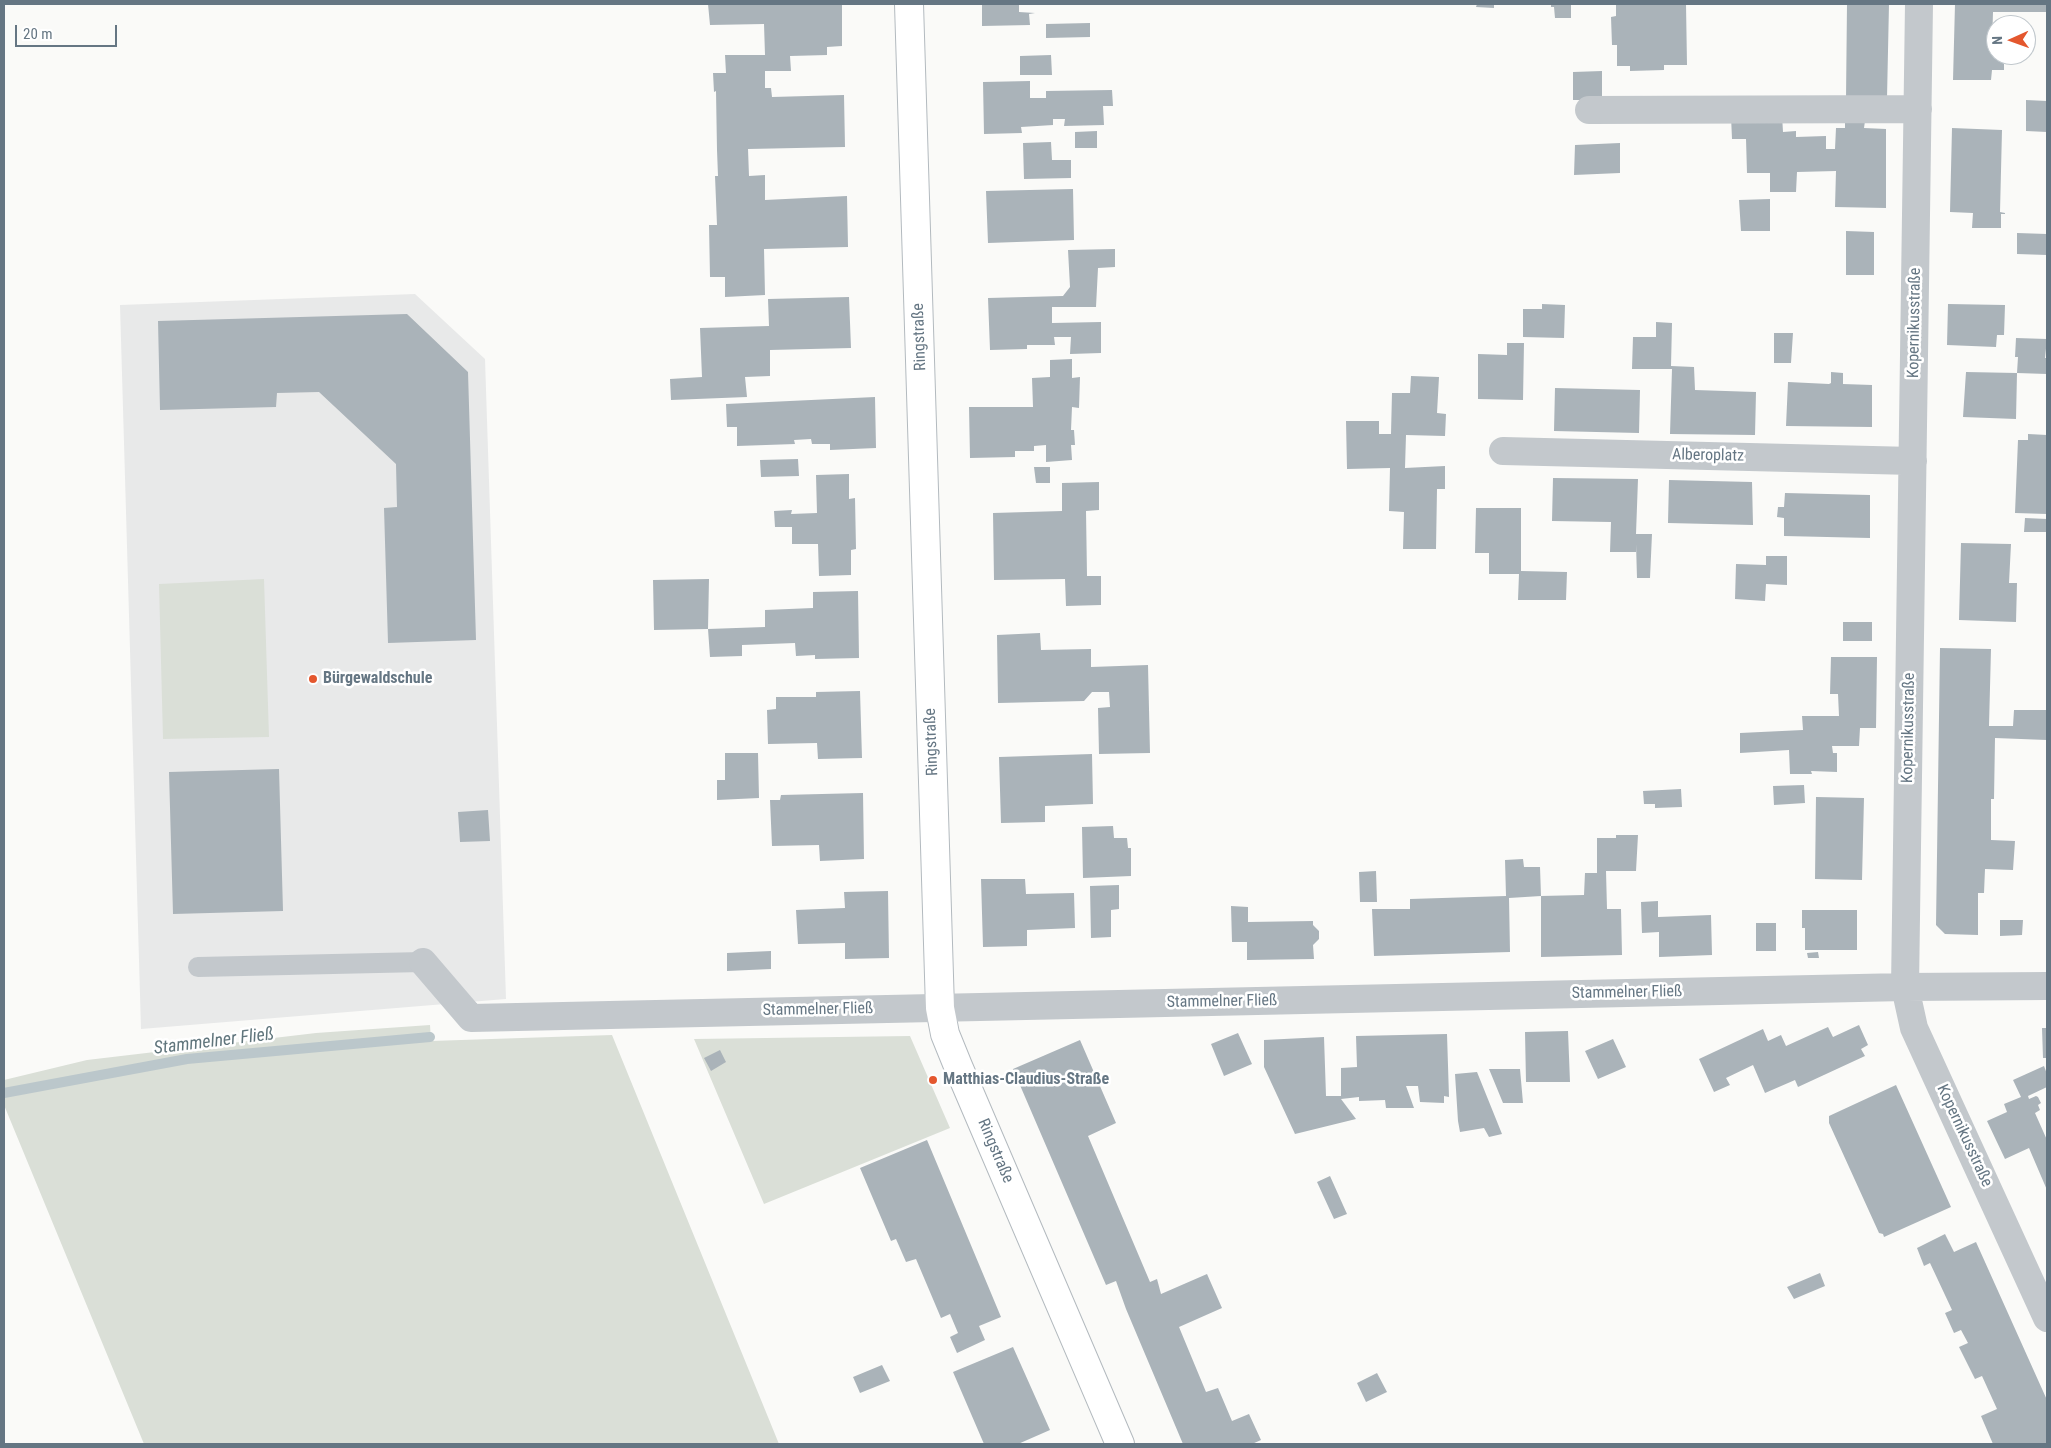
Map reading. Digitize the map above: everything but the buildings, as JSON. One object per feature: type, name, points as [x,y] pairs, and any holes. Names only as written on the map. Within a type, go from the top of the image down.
[{"type":"main road","name":"Ringstraße","points":[[909,4],[940,1008],[945,1034],[1120,1444]]},
{"type":"street","name":"Kopernikusstraße","points":[[1920,4],[1905,987],[1914,1028],[2047,1318]]},
{"type":"street","points":[[1589,110],[1918,109]]},
{"type":"street","name":"Alberoplatz","points":[[1503,451],[1913,461]]},
{"type":"street","name":"Stammelner Fließ","points":[[423,962],[471,1018],[1905,987],[2047,986]]},
{"type":"lane","points":[[198,967],[423,962]]},
{"type":"shaded area","name":"Bürgewaldschule","points":[[415,294],[485,359],[506,999],[141,1029],[120,305]]},
{"type":"shaded area","points":[[264,579],[269,737],[163,739],[159,584]]},
{"type":"shaded area","points":[[430,1025],[431,1041],[612,1035],[779,1444],[144,1444],[4,1105],[4,1080],[87,1060],[316,1033]]},
{"type":"shaded area","points":[[910,1036],[950,1128],[764,1204],[694,1039]]},
{"type":"waterway","name":"Stammelner Fließ","points":[[4,1093],[187,1059],[430,1037]]},
{"type":"place","name":"Bürgewaldschule","points":[[313,679]]},
{"type":"place","name":"Matthias-Claudius-Straße","points":[[933,1080]]}]
